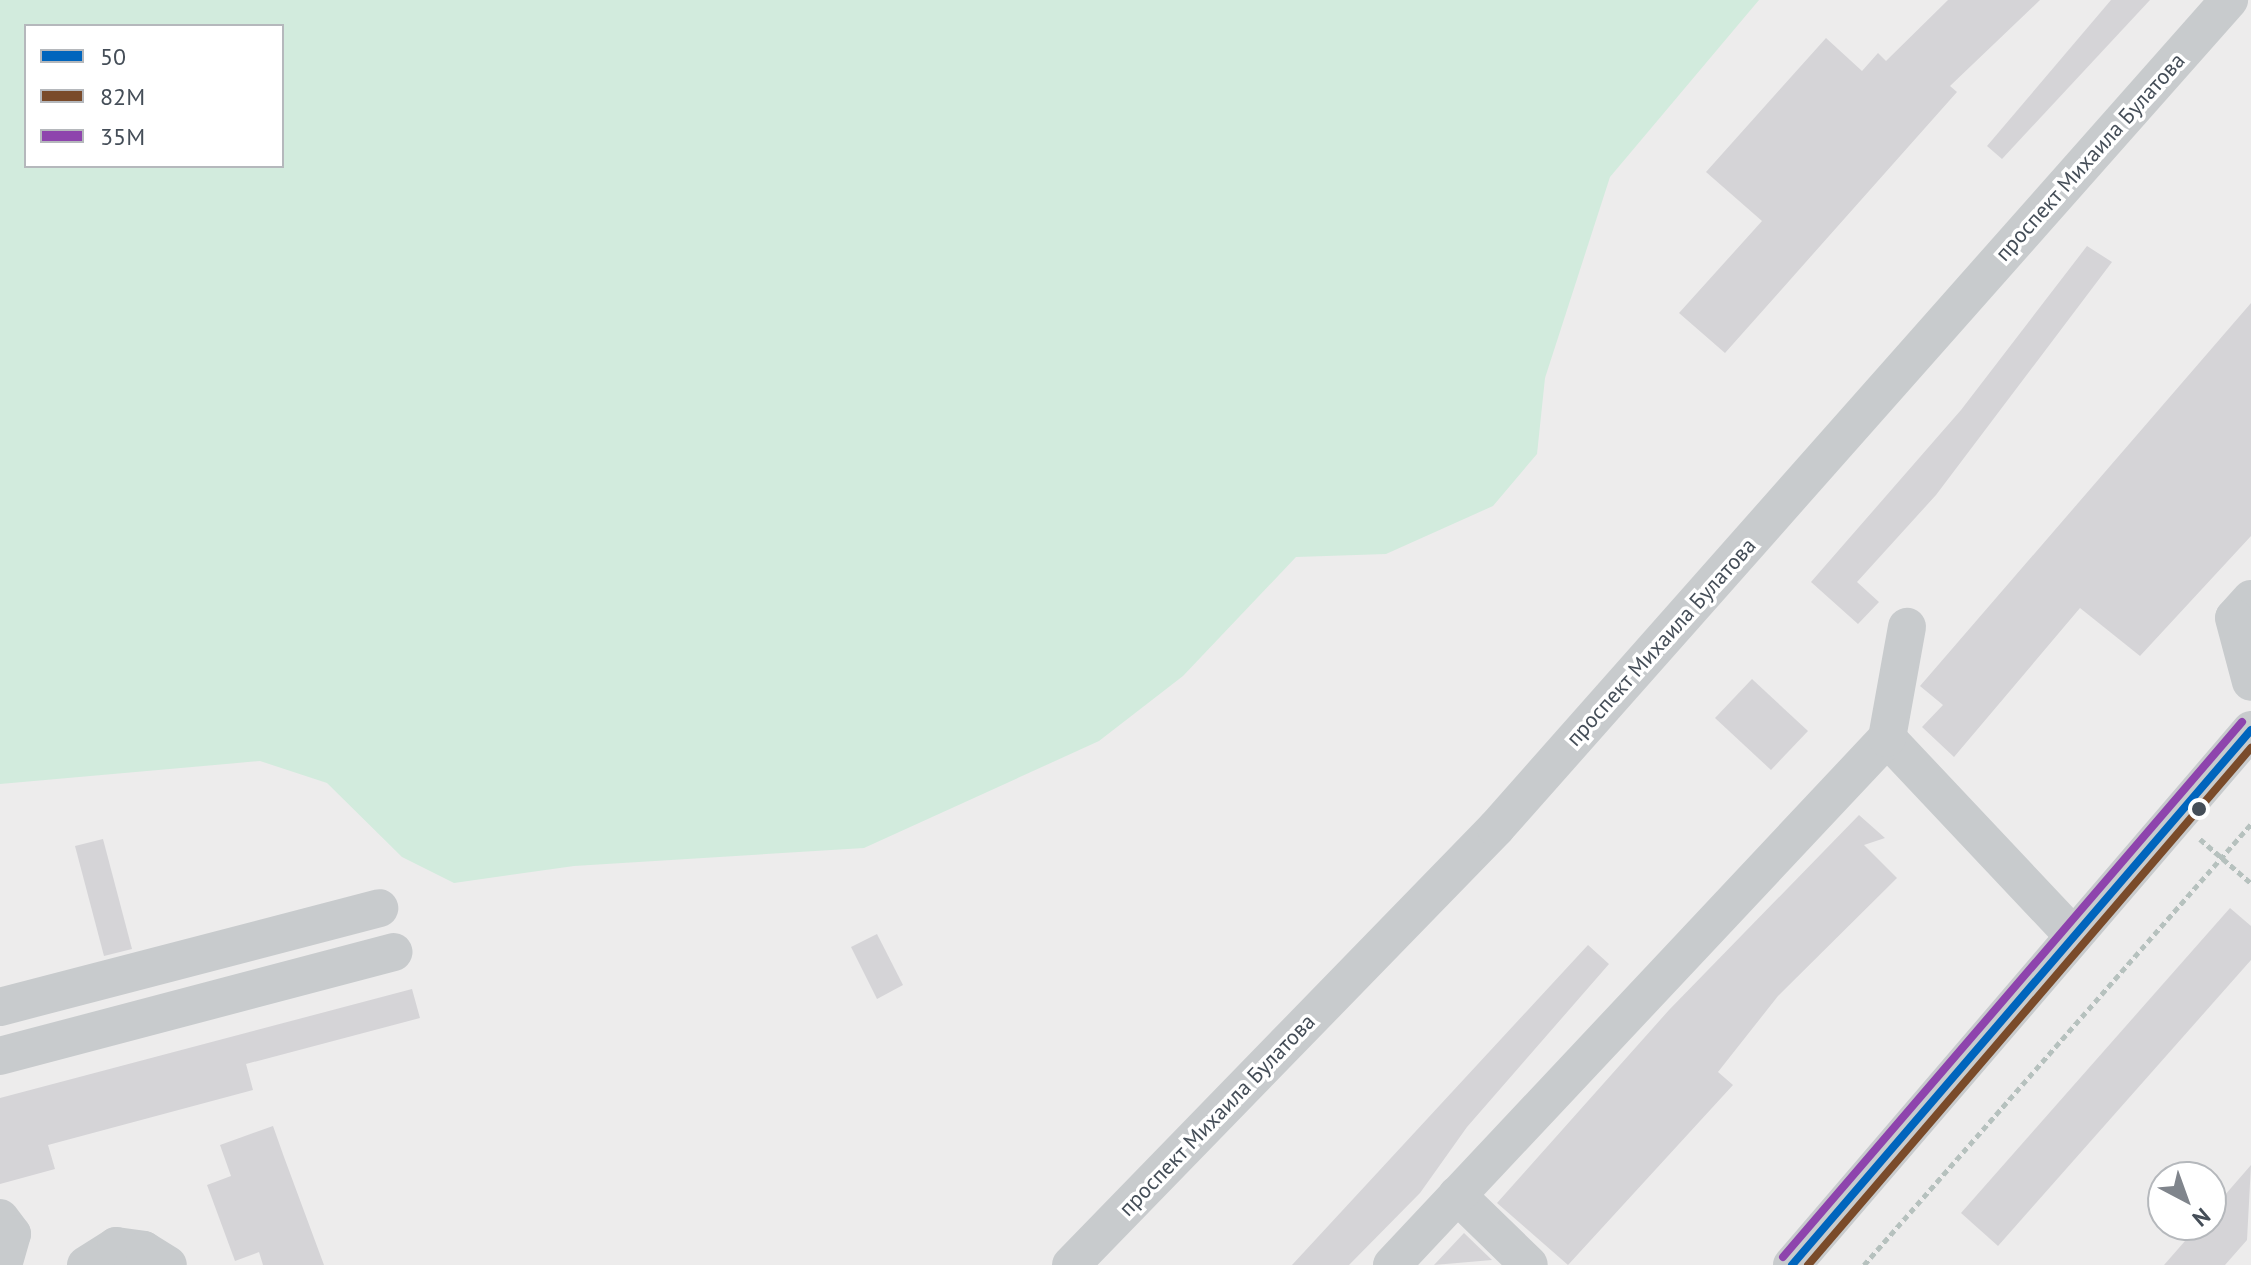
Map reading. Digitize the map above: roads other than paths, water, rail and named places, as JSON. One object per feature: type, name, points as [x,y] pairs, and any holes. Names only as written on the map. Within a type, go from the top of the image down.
[{"type":"street","name":"проспект Михаила Булатова","points":[[1071,1265],[1496,828],[2229,0]]},
{"type":"street","points":[[2251,599],[2234,618],[2251,682]]},
{"type":"street","points":[[1392,1265],[1887,738],[1907,627]]},
{"type":"street","points":[[1792,1265],[2072,934],[2251,730]]},
{"type":"street","points":[[1887,738],[2072,934]]},
{"type":"street","points":[[0,1007],[379,908]]},
{"type":"street","points":[[0,1056],[394,952]]},
{"type":"street","points":[[1457,1195],[1529,1265]]},
{"type":"street","points":[[0,1218],[12,1234],[3,1265]]},
{"type":"street","points":[[86,1265],[116,1246],[144,1250],[168,1265]]}]
